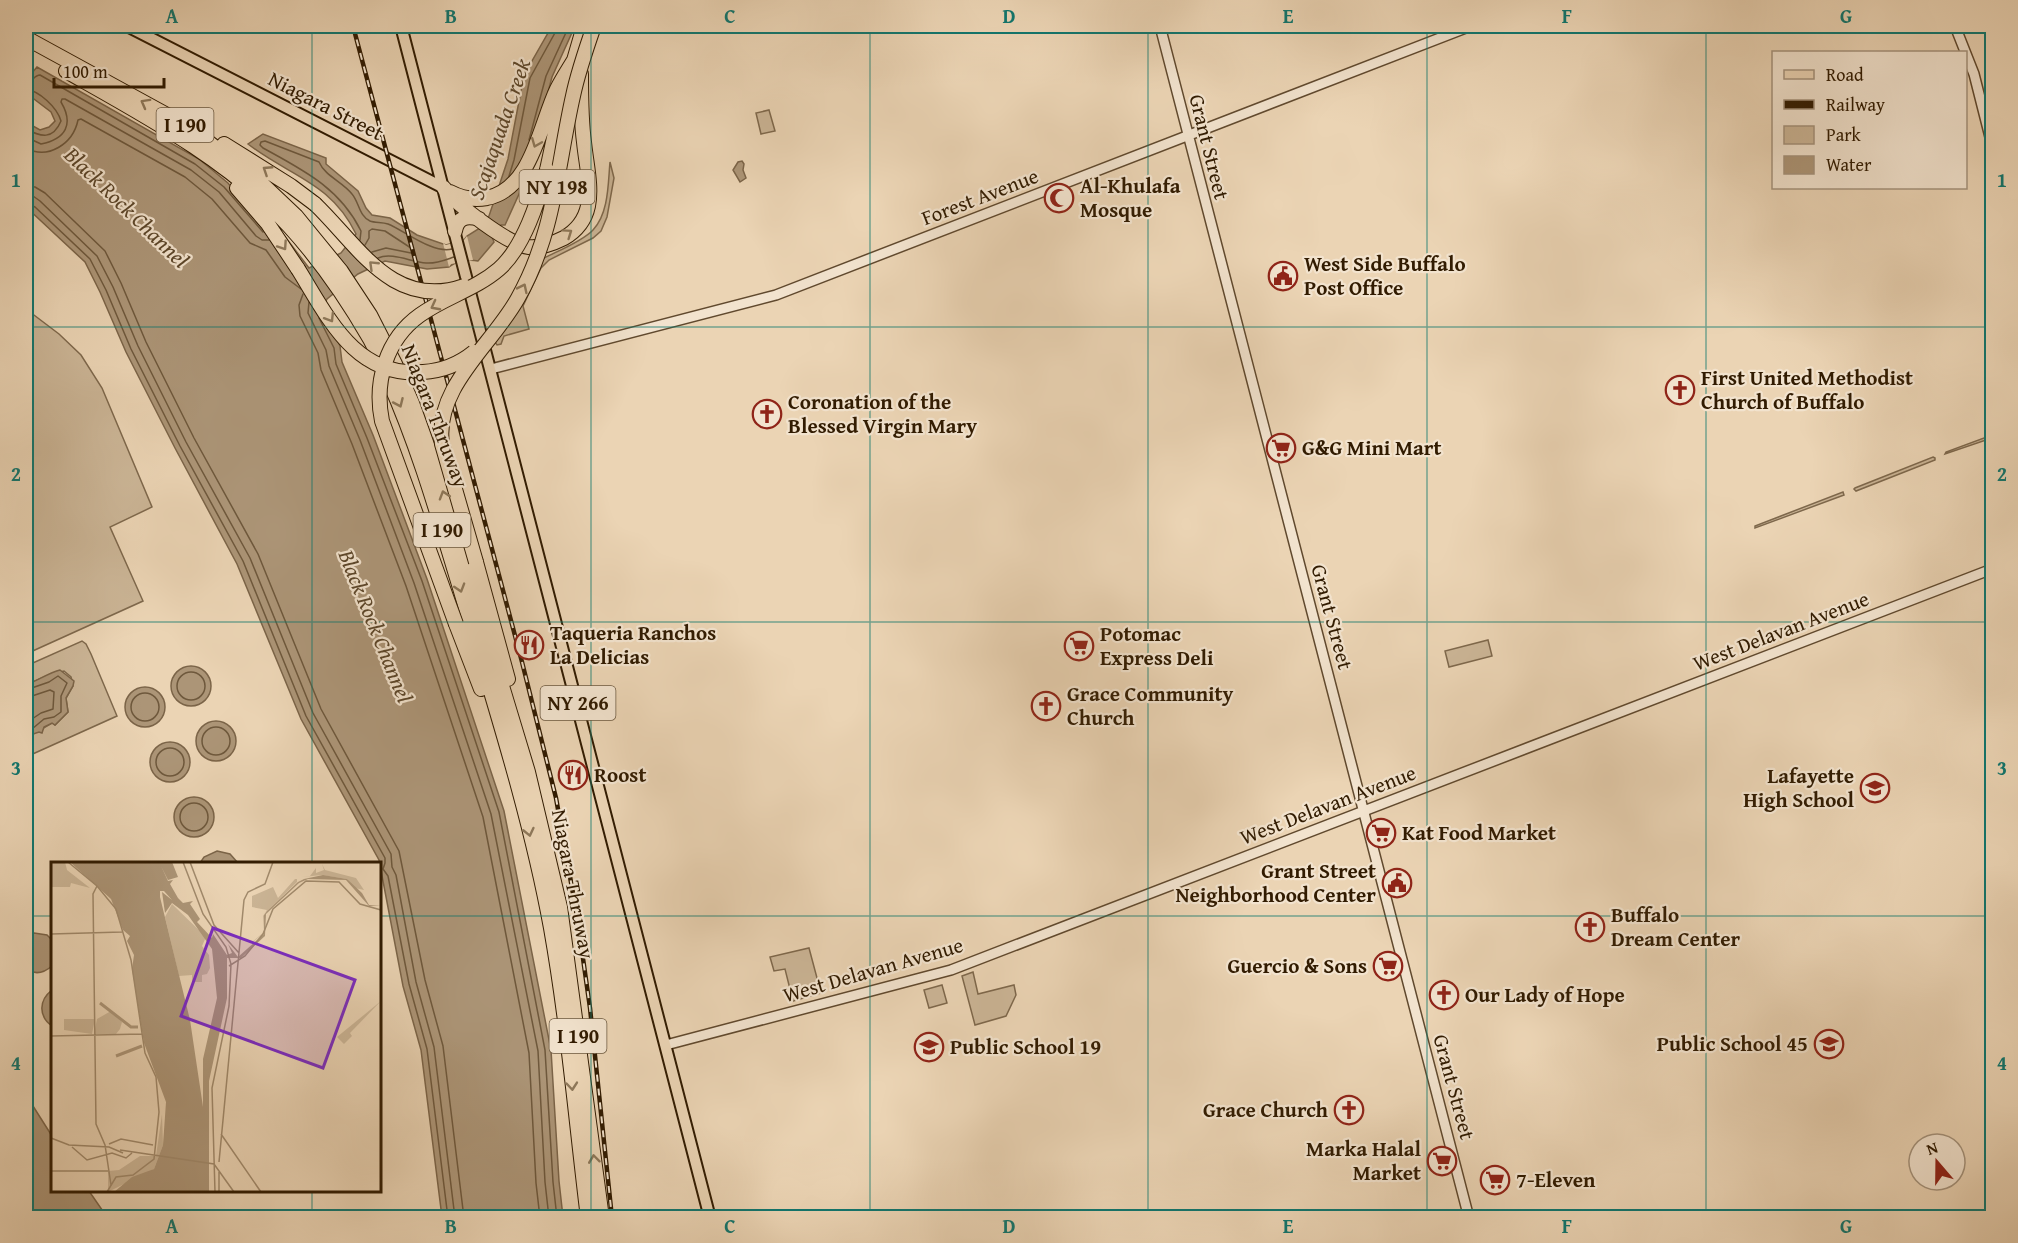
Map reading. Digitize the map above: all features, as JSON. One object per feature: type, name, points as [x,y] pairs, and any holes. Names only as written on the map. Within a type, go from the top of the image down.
[{"type":"highway","name":"NY 198","points":[[492,338],[518,298],[545,239],[556,192],[584,26]]},
{"type":"highway","name":"NY 198","points":[[486,278],[501,268],[521,239],[538,199],[578,62],[594,26]]},
{"type":"highway","name":"Niagara Thruway","points":[[26,38],[187,126],[257,179],[296,216],[371,340],[407,421],[521,774],[568,1034],[572,1094],[588,1218]]},
{"type":"highway","name":"Niagara Thruway","points":[[26,48],[197,149],[265,201],[316,249],[361,301],[395,364],[430,454],[561,908],[602,1218]]},
{"type":"highway","points":[[444,188],[465,198],[489,197],[512,186],[523,172],[557,88],[578,62]]},
{"type":"highway","points":[[444,188],[453,201],[518,245],[532,248],[552,243],[572,232],[583,219],[588,204],[578,62]]},
{"type":"highway","points":[[187,126],[258,164],[315,204],[377,271],[397,283],[413,289],[436,291],[457,288],[486,278]]},
{"type":"highway","points":[[197,149],[246,196],[268,224],[343,338],[359,354],[373,362],[403,372],[437,371],[464,360],[492,338]]},
{"type":"highway","points":[[456,236],[456,225],[463,218],[471,216],[482,220]]},
{"type":"highway","points":[[486,278],[474,287],[420,315],[409,325],[387,355],[379,385],[378,404],[382,421],[497,735],[521,774]]},
{"type":"highway","points":[[492,338],[453,389],[441,426],[441,435],[502,650],[521,774]]},
{"type":"main road","name":"Niagara Street","points":[[127,26],[444,188]]},
{"type":"main road","points":[[401,26],[444,188]]},
{"type":"main road","name":"NY 266","points":[[444,188],[710,1218]]},
{"type":"street","name":"Grant Street","points":[[1160,26],[1469,1218]]},
{"type":"street","name":"Forest Avenue","points":[[491,369],[776,295],[1471,26]]},
{"type":"street","points":[[1955,26],[1965,51]]},
{"type":"street","points":[[1967,56],[1974,74],[1992,145]]},
{"type":"street","name":"West Delavan Avenue","points":[[666,1045],[951,970],[1992,569]]},
{"type":"green space","points":[[769,110],[775,131],[761,134],[756,113]]},
{"type":"green space","points":[[610,162],[614,178],[607,217],[601,231],[593,238],[549,260],[541,268],[523,306],[529,329],[504,336],[501,344],[497,345],[495,342],[544,258],[583,238],[598,223],[607,198]]},
{"type":"green space","points":[[26,309],[59,334],[81,355],[102,388],[152,507],[110,527],[143,601],[26,654]]},
{"type":"green space","points":[[1992,435],[1992,438],[1945,454],[1946,452]]},
{"type":"green space","points":[[1933,457],[1935,460],[1856,491],[1854,489],[1855,488]]},
{"type":"green space","points":[[1843,492],[1844,495],[1755,528],[1755,526]]},
{"type":"green space","points":[[1488,640],[1492,656],[1449,667],[1445,651]]},
{"type":"green space","points":[[82,641],[91,654],[117,716],[26,757],[26,740],[52,723],[55,725],[68,712],[66,698],[73,686],[71,677],[64,671],[26,685],[26,666]]},
{"type":"green space","points":[[809,948],[821,993],[793,1001],[785,969],[774,971],[770,957]]},
{"type":"green space","points":[[973,972],[978,994],[1014,985],[1016,995],[1006,1016],[975,1025],[962,976]]},
{"type":"green space","points":[[942,985],[947,1003],[929,1008],[924,990]]},
{"type":"water","name":"Black Rock Channel","points":[[552,26],[575,26],[552,77],[524,183],[505,225],[501,225],[492,237],[494,242],[478,261],[463,261],[449,267],[427,269],[385,261],[358,274],[327,299],[321,309],[340,346],[342,362],[373,435],[427,579],[504,811],[551,1050],[563,1217],[442,1217],[421,1050],[403,986],[381,862],[301,719],[237,564],[126,352],[85,262],[26,207],[26,122],[40,130],[49,127],[55,121],[51,112],[26,93],[26,80],[37,67],[199,159],[228,183],[265,227],[273,221],[309,268],[341,253],[356,234],[346,217],[322,191],[248,144],[263,134],[326,158],[326,164],[358,191],[372,215],[390,218],[417,235],[446,245],[464,240],[480,228],[489,216],[508,159],[524,75]]},
{"type":"water","points":[[742,161],[746,178],[740,182],[733,170],[738,162]]},
{"type":"water","points":[[191,666],[199,667],[205,672],[210,678],[210,694],[205,700],[199,705],[191,706],[183,705],[177,700],[172,694],[171,686],[172,678],[177,672],[183,667]]},
{"type":"water","points":[[60,670],[74,681],[66,698],[68,712],[55,725],[52,723],[44,727],[42,733],[33,734],[32,738],[26,740],[26,685]]},
{"type":"water","points":[[145,687],[153,688],[159,693],[164,699],[164,715],[159,721],[153,726],[145,727],[137,726],[131,721],[126,715],[125,707],[126,699],[131,693],[137,688]]},
{"type":"water","points":[[216,721],[224,722],[230,727],[235,733],[235,749],[230,755],[224,760],[216,761],[208,760],[202,755],[197,749],[196,741],[197,733],[202,727],[208,722]]},
{"type":"water","points":[[170,742],[178,743],[184,748],[189,754],[189,770],[184,776],[178,781],[170,782],[162,781],[156,776],[151,770],[150,762],[151,754],[156,748],[162,743]]},
{"type":"water","points":[[194,797],[202,798],[208,803],[213,809],[213,825],[208,831],[202,836],[194,837],[186,836],[180,831],[175,825],[174,817],[175,809],[180,803],[186,798]]},
{"type":"water","points":[[217,851],[230,854],[237,862],[201,862],[204,857]]},
{"type":"water","points":[[26,883],[33,898],[26,913]]},
{"type":"water","points":[[34,933],[47,935],[51,939],[51,967],[39,972],[26,969],[26,937]]},
{"type":"water","points":[[51,991],[51,1025],[42,1013],[43,1003]]},
{"type":"water","points":[[26,1095],[51,1134],[51,1192],[90,1192],[107,1217],[26,1217]]},
{"type":"pier","points":[[467,236],[473,260],[451,264],[449,267],[443,243],[446,245],[464,240]]},
{"type":"railway","points":[[353,26],[556,798],[577,916],[590,1008],[612,1218]]},
{"type":"place","name":"Al-Khulafa Mosque","points":[[1059,198]]},
{"type":"place","name":"West Side Buffalo Post Office","points":[[1283,276]]},
{"type":"place","name":"First United Methodist Church of Buffalo","points":[[1680,390]]},
{"type":"place","name":"Coronation of the Blessed Virgin Mary","points":[[767,414]]},
{"type":"place","name":"G&G Mini Mart","points":[[1281,448]]},
{"type":"place","name":"Taqueria Ranchos La Delicias","points":[[529,645]]},
{"type":"place","name":"Potomac Express Deli","points":[[1079,646]]},
{"type":"place","name":"Grace Community Church","points":[[1046,706]]},
{"type":"place","name":"Roost","points":[[573,775]]},
{"type":"place","name":"Lafayette High School","points":[[1875,788]]},
{"type":"place","name":"Kat Food Market","points":[[1381,833]]},
{"type":"place","name":"Grant Street Neighborhood Center","points":[[1397,883]]},
{"type":"place","name":"Buffalo Dream Center","points":[[1590,927]]},
{"type":"place","name":"Guercio & Sons","points":[[1388,966]]},
{"type":"place","name":"Our Lady of Hope","points":[[1444,995]]},
{"type":"place","name":"Public School 45","points":[[1829,1044]]},
{"type":"place","name":"Public School 19","points":[[929,1047]]},
{"type":"place","name":"Grace Church","points":[[1349,1110]]},
{"type":"place","name":"Marka Halal Market","points":[[1442,1161]]},
{"type":"place","name":"7-Eleven","points":[[1495,1180]]},
{"type":"water label","name":"Scajaquada Creek","points":[[499,129]]}]
